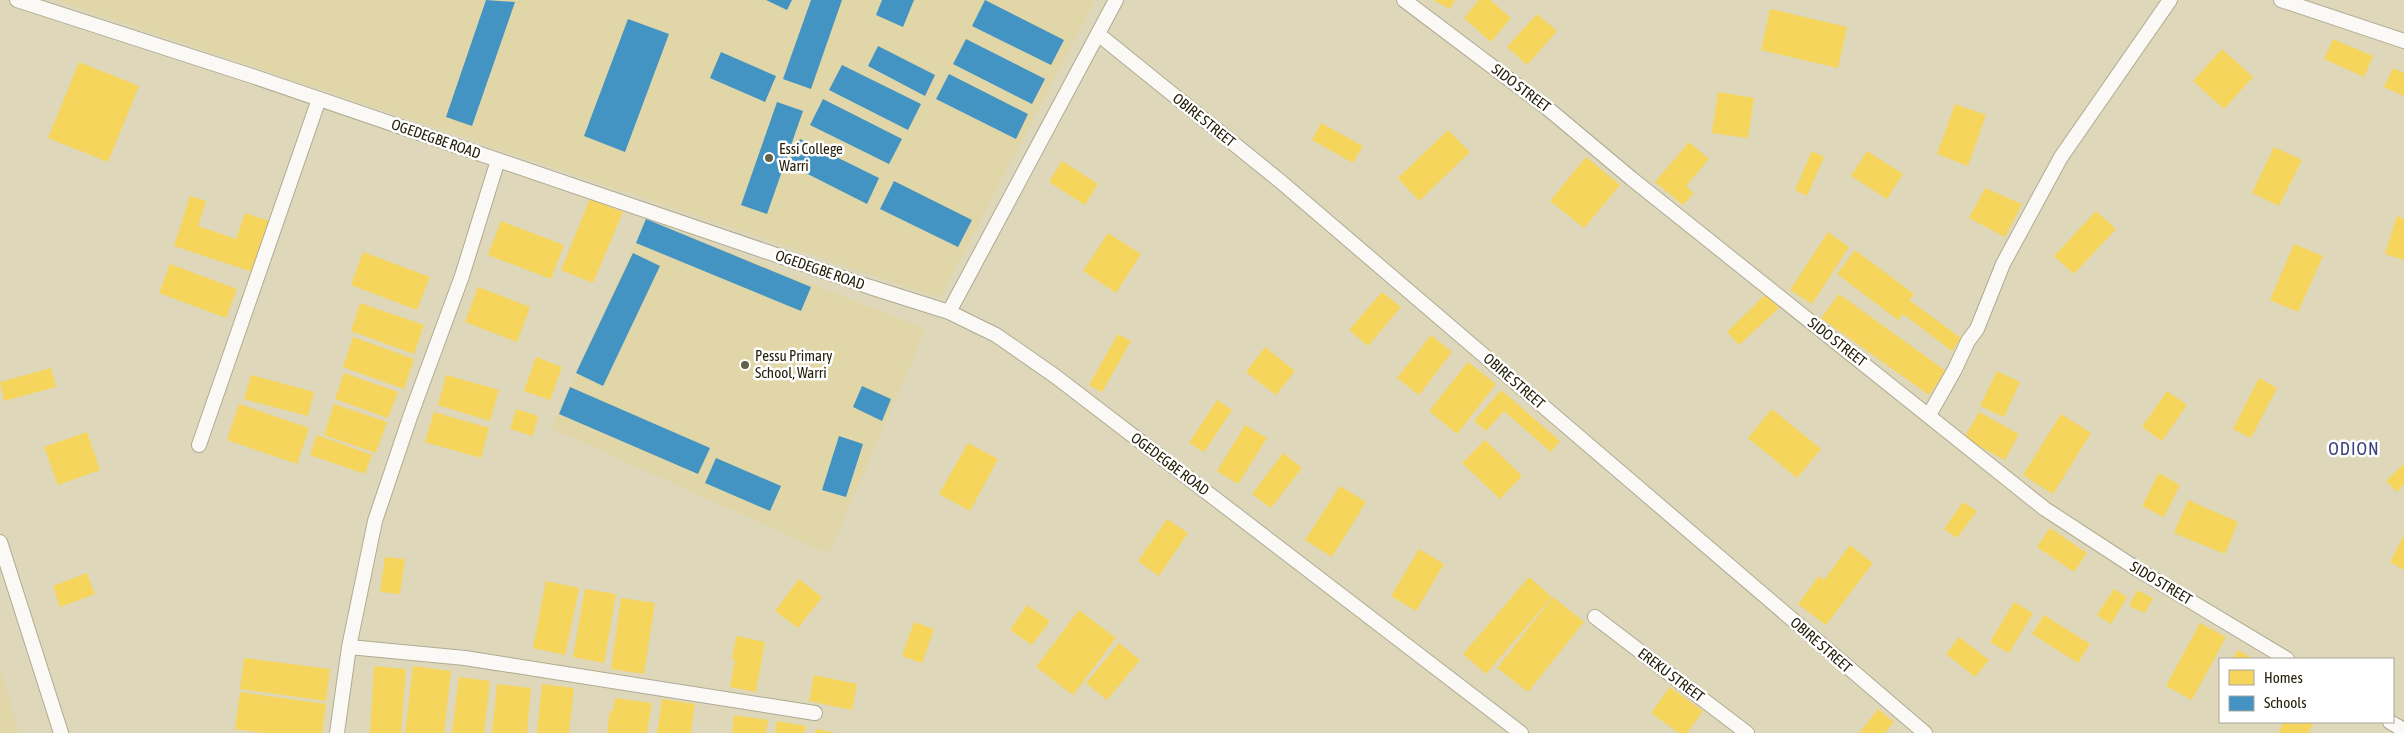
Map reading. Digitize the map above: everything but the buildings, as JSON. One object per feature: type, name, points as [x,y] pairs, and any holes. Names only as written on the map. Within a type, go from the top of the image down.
[{"type":"street","name":"OGEDEGBE ROAD","points":[[17,0],[319,99],[870,288],[949,312],[996,335],[1055,376],[1521,733]]},
{"type":"street","points":[[949,312],[1116,0]]},
{"type":"street","name":"SIDO STREET","points":[[1404,0],[1546,107],[1632,179],[2045,509],[2137,569],[2285,658]]},
{"type":"street","points":[[1929,415],[1955,370],[1968,341],[1977,329],[2003,264],[2056,166],[2170,0]]},
{"type":"street","points":[[2282,0],[2404,41]]},
{"type":"street","name":"OBIRE STREET","points":[[1098,34],[1280,181],[1925,733]]},
{"type":"street","points":[[199,445],[319,99]]},
{"type":"street","points":[[337,733],[350,648],[375,521],[410,417],[462,276],[498,160]]},
{"type":"street","points":[[0,542],[61,733]]},
{"type":"street","name":"EREKU STREET","points":[[1595,616],[1747,733]]},
{"type":"street","points":[[350,648],[465,658],[815,713]]},
{"type":"street","points":[[2392,723],[2404,730]]},
{"type":"shaded area","name":"Essi College Warri","points":[[56,0],[1096,0],[940,298]]},
{"type":"shaded area","name":"Pessu Primary School, Warri","points":[[646,219],[926,329],[829,554],[551,428]]},
{"type":"shaded area","points":[[0,665],[19,733],[0,733]]},
{"type":"place","name":"Essi College Warri","points":[[769,158]]},
{"type":"place","name":"Pessu Primary School, Warri","points":[[745,365]]},
{"type":"district","name":"ODION","points":[[2354,449]]}]
